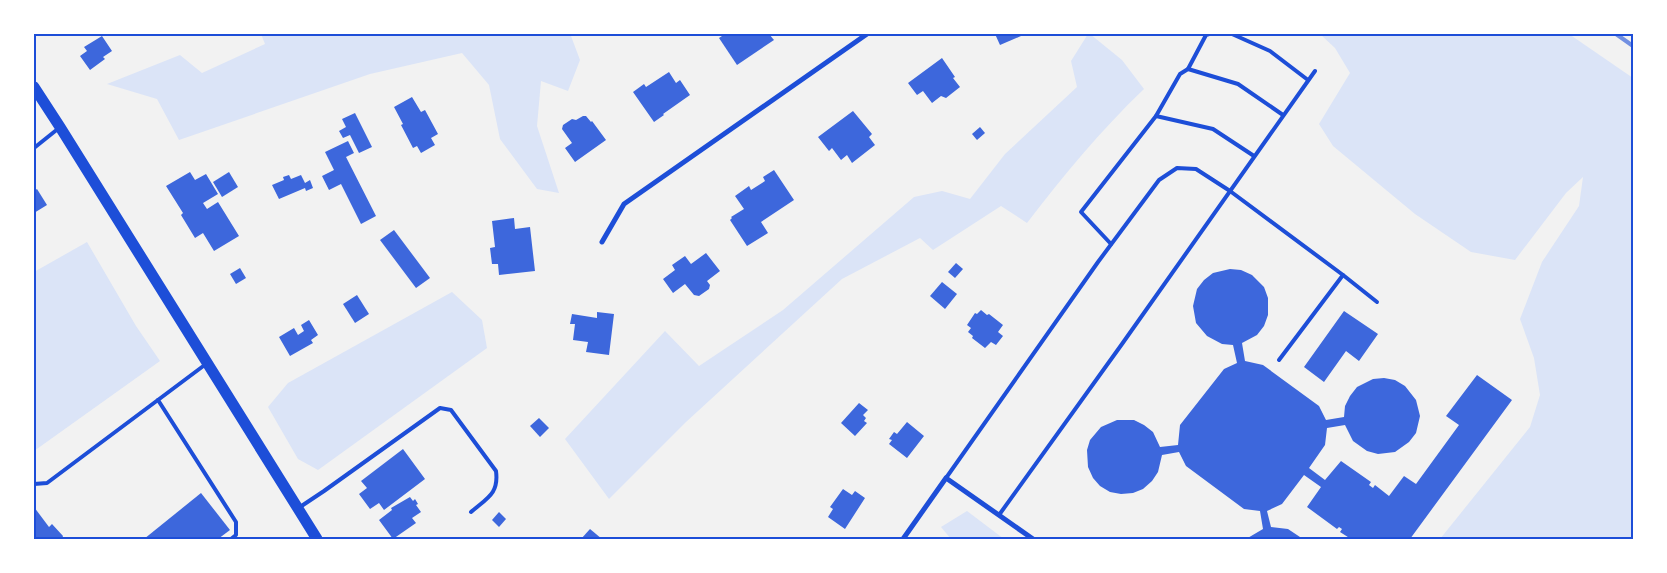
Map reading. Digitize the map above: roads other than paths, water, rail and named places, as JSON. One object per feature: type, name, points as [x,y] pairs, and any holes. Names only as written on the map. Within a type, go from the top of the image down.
[{"type":"main road","points":[[35,94],[60,127],[317,539]]},
{"type":"street","points":[[602,242],[624,204],[868,34]]},
{"type":"street","points":[[903,539],[946,478],[1033,539]]},
{"type":"lane","points":[[1111,244],[1082,212],[1156,116],[1180,74],[1188,69],[1206,35],[1209,34]]},
{"type":"lane","points":[[1232,34],[1270,51],[1308,80]]},
{"type":"lane","points":[[1188,69],[1238,84],[1283,116]]},
{"type":"lane","points":[[999,515],[1315,71]]},
{"type":"lane","points":[[1156,116],[1213,129],[1254,156]]},
{"type":"lane","points":[[34,148],[60,127]]},
{"type":"lane","points":[[946,478],[1111,244],[1159,180],[1177,168],[1196,169],[1230,191],[1377,302]]},
{"type":"lane","points":[[1279,360],[1343,275]]},
{"type":"lane","points":[[34,484],[47,483],[208,363]]},
{"type":"lane","points":[[158,400],[236,522],[236,535],[231,539]]},
{"type":"lane","points":[[298,508],[440,408],[451,410],[496,471],[497,482],[494,491],[471,512]]},
{"type":"railway","points":[[1616,34],[1633,46]]}]
